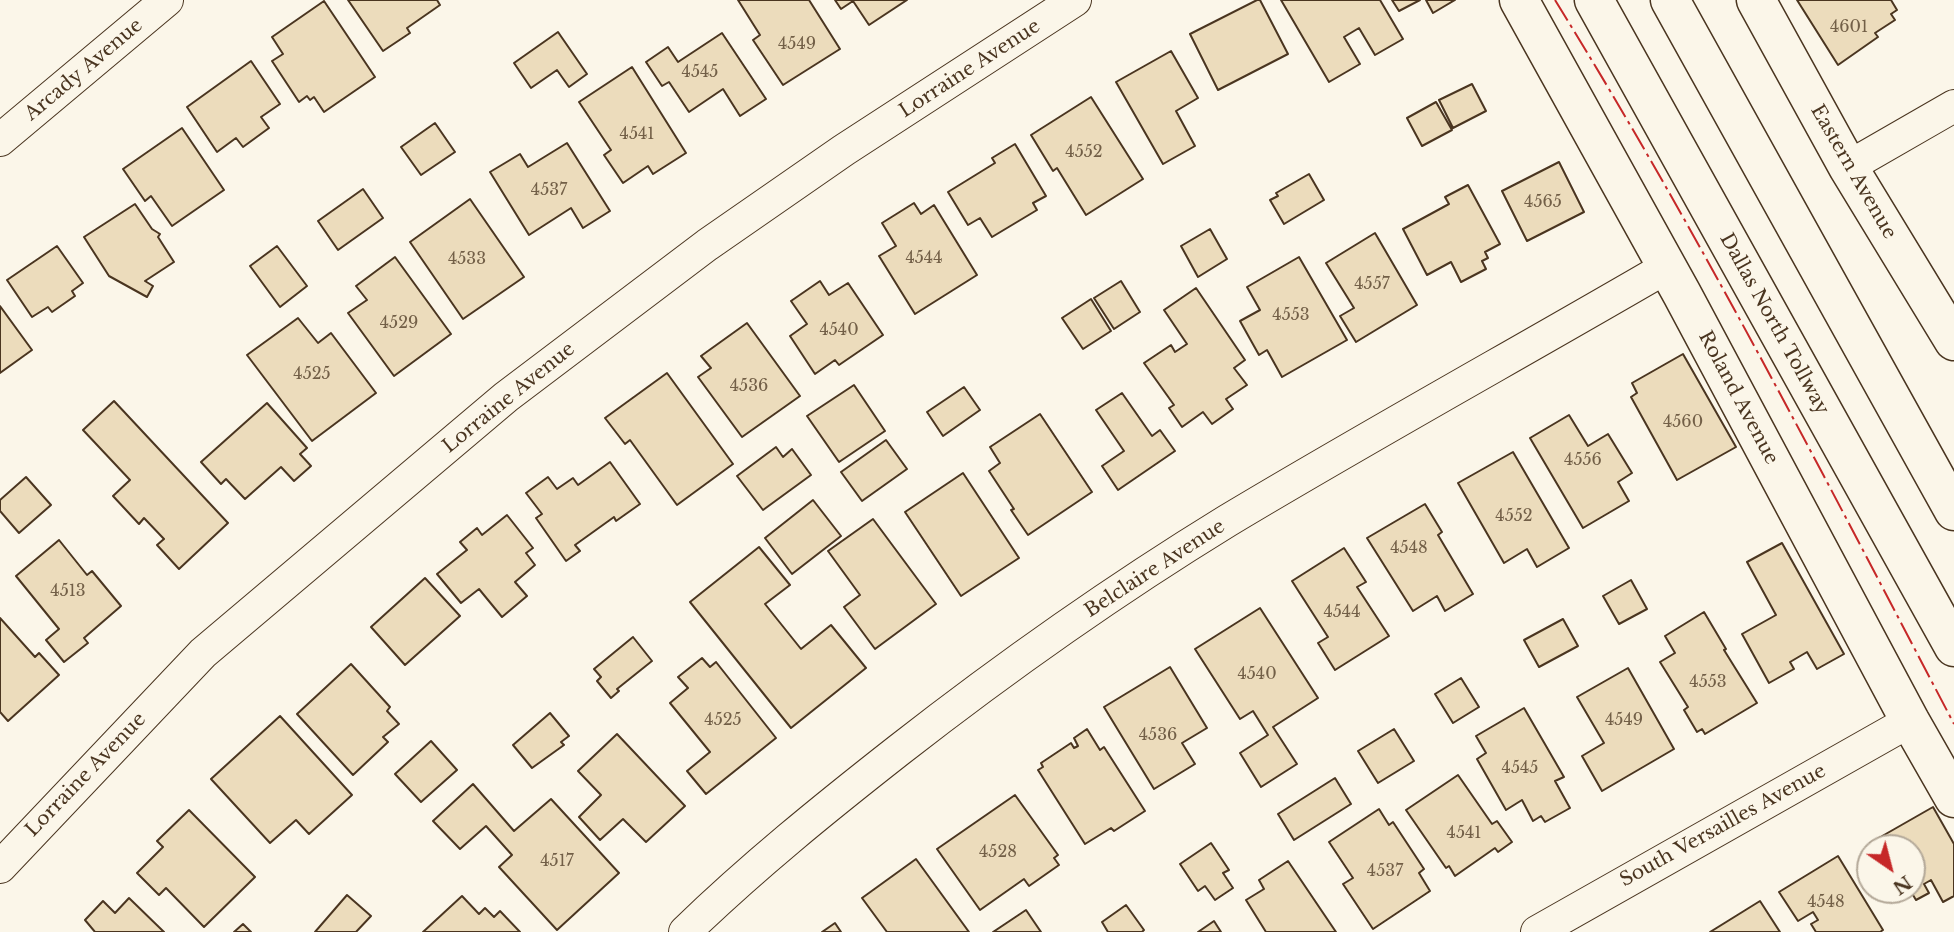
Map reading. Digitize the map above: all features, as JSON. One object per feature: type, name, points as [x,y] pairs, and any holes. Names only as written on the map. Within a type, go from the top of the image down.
[{"type":"main road","name":"Roland Avenue","points":[[1519,0],[1667,267],[1954,798]]},
{"type":"main road","name":"Dallas North Tollway","points":[[1594,0],[1954,647]]},
{"type":"main road","points":[[1670,0],[1954,512]]},
{"type":"main road","name":"Eastern Avenue","points":[[1756,0],[1848,167],[1954,341]]},
{"type":"street","name":"Arcady Avenue","points":[[0,139],[167,0]]},
{"type":"street","name":"Lorraine Avenue","points":[[0,867],[203,653],[506,397],[707,245],[844,150],[1075,0]]},
{"type":"street","points":[[1848,167],[1954,106]]},
{"type":"street","name":"Belclaire Avenue","points":[[685,932],[718,900],[846,791],[970,694],[1097,605],[1227,522],[1667,267]]},
{"type":"street","name":"South Versailles Avenue","points":[[1537,932],[1910,721]]},
{"type":"building","points":[[348,0],[437,0],[440,5],[407,28],[410,33],[383,51]]},
{"type":"building","points":[[738,0],[809,0],[840,49],[783,85],[753,40],[760,35]]},
{"type":"building","points":[[835,0],[907,0],[869,25],[853,1],[841,9]]},
{"type":"building","points":[[1260,0],[1288,54],[1218,90],[1190,34]]},
{"type":"building","points":[[1281,0],[1380,0],[1403,39],[1375,55],[1359,28],[1344,37],[1360,64],[1329,82]]},
{"type":"building","points":[[1392,0],[1420,0],[1399,11]]},
{"type":"building","points":[[1426,0],[1455,0],[1433,13]]},
{"type":"building","points":[[1797,0],[1891,0],[1897,10],[1891,14],[1895,20],[1875,33],[1878,37],[1838,65]]},
{"type":"building","points":[[324,1],[375,77],[324,112],[314,97],[310,100],[307,96],[299,102],[272,61],[283,54],[272,37]]},
{"type":"building","points":[[558,32],[587,74],[569,87],[557,70],[531,88],[514,63]]},
{"type":"building","points":[[722,33],[766,99],[740,116],[723,89],[689,112],[669,82],[662,86],[646,62],[668,47],[678,62]]},
{"type":"building","points":[[1171,51],[1198,98],[1176,111],[1195,146],[1163,164],[1116,82]]},
{"type":"building","points":[[251,61],[280,104],[261,117],[269,128],[243,147],[236,138],[217,152],[187,107]]},
{"type":"building","points":[[632,67],[686,153],[653,174],[648,166],[623,183],[604,155],[611,150],[579,102]]},
{"type":"building","points":[[1472,84],[1486,111],[1453,128],[1439,100]]},
{"type":"building","points":[[1091,97],[1143,179],[1086,215],[1057,168],[1053,171],[1031,135]]},
{"type":"building","points":[[1436,102],[1452,130],[1422,146],[1407,118]]},
{"type":"building","points":[[435,123],[455,152],[421,175],[401,147]]},
{"type":"building","points":[[182,128],[224,190],[172,226],[151,196],[145,201],[123,169]]},
{"type":"building","points":[[567,143],[610,211],[583,228],[571,208],[529,235],[490,172],[520,154],[528,167]]},
{"type":"building","points":[[1015,144],[1046,196],[1033,203],[1037,210],[992,237],[980,218],[968,225],[948,192],[995,163],[992,158]]},
{"type":"building","points":[[1559,162],[1584,212],[1527,241],[1502,191]]},
{"type":"building","points":[[1309,174],[1324,200],[1284,224],[1270,200],[1278,196],[1276,193]]},
{"type":"building","points":[[1468,185],[1500,244],[1485,252],[1488,258],[1482,261],[1486,269],[1461,282],[1451,262],[1427,275],[1403,229],[1449,204],[1445,197]]},
{"type":"building","points":[[363,189],[383,218],[338,250],[318,221]]},
{"type":"building","points":[[470,199],[524,277],[463,319],[410,242]]},
{"type":"building","points":[[914,203],[921,214],[934,205],[977,275],[915,314],[879,256],[896,246],[882,223]]},
{"type":"building","points":[[135,204],[152,229],[160,234],[158,237],[174,262],[145,281],[153,286],[147,297],[109,276],[84,237]]},
{"type":"building","points":[[1210,229],[1227,259],[1198,277],[1181,246]]},
{"type":"building","points":[[1375,233],[1417,305],[1356,342],[1340,316],[1354,308],[1326,263]]},
{"type":"building","points":[[57,246],[83,283],[72,291],[75,296],[52,312],[48,307],[32,317],[7,280]]},
{"type":"building","points":[[277,246],[307,286],[280,307],[250,266]]},
{"type":"building","points":[[395,257],[451,334],[394,376],[348,313],[367,300],[356,286]]},
{"type":"building","points":[[1299,257],[1347,340],[1282,377],[1267,350],[1259,355],[1240,321],[1260,310],[1247,287]]},
{"type":"building","points":[[820,281],[829,295],[848,283],[883,335],[839,365],[835,360],[815,374],[790,336],[807,324],[791,301]]},
{"type":"building","points":[[1121,281],[1140,312],[1114,329],[1094,298]]},
{"type":"building","points":[[1196,288],[1245,360],[1234,368],[1247,385],[1226,399],[1233,409],[1212,424],[1203,412],[1182,427],[1169,408],[1174,405],[1144,363],[1171,345],[1175,352],[1187,344],[1164,310]]},
{"type":"building","points":[[1091,299],[1111,331],[1083,349],[1062,318]]},
{"type":"building","points":[[0,306],[32,350],[0,373]]},
{"type":"building","points":[[298,318],[318,343],[331,333],[376,393],[312,441],[247,355]]},
{"type":"building","points":[[747,323],[800,396],[742,437],[698,377],[711,368],[701,356]]},
{"type":"building","points":[[1683,354],[1736,447],[1677,480],[1631,397],[1637,393],[1632,383]]},
{"type":"building","points":[[667,373],[733,464],[677,505],[630,440],[625,444],[605,418]]},
{"type":"building","points":[[854,385],[885,431],[839,462],[807,416]]},
{"type":"building","points":[[964,387],[980,410],[943,436],[927,412]]},
{"type":"building","points":[[1122,393],[1152,436],[1160,430],[1175,451],[1118,490],[1102,466],[1124,451],[1096,410]]},
{"type":"building","points":[[114,401],[228,523],[179,569],[157,545],[164,539],[144,518],[139,524],[113,496],[130,480],[83,430]]},
{"type":"building","points":[[267,403],[307,448],[300,454],[311,466],[294,481],[281,467],[245,499],[226,479],[221,484],[201,462]]},
{"type":"building","points":[[1040,414],[1092,492],[1028,535],[989,471],[1000,463],[990,447]]},
{"type":"building","points":[[1569,415],[1588,446],[1608,434],[1632,473],[1618,482],[1629,501],[1583,528],[1530,438]]},
{"type":"building","points":[[886,440],[907,469],[862,501],[841,472]]},
{"type":"building","points":[[776,447],[783,457],[792,449],[811,475],[763,510],[737,476]]},
{"type":"building","points":[[1513,452],[1569,548],[1537,567],[1527,549],[1504,563],[1458,483]]},
{"type":"building","points":[[610,462],[640,504],[616,521],[614,517],[575,545],[580,551],[566,561],[536,518],[542,514],[526,493],[548,477],[557,489],[573,478],[578,485]]},
{"type":"building","points":[[963,473],[1019,558],[961,596],[905,512]]},
{"type":"building","points":[[26,477],[51,505],[19,533],[0,511],[0,500]]},
{"type":"building","points":[[813,500],[841,536],[792,574],[765,538]]},
{"type":"building","points":[[1425,504],[1442,532],[1438,535],[1473,594],[1445,611],[1437,596],[1413,611],[1367,538]]},
{"type":"building","points":[[507,515],[533,548],[526,553],[535,565],[515,582],[527,596],[502,617],[479,589],[461,603],[437,574],[467,550],[460,542],[477,528],[482,535]]},
{"type":"building","points":[[873,519],[936,604],[875,649],[844,607],[860,595],[828,551]]},
{"type":"building","points":[[59,540],[87,575],[92,571],[121,606],[84,638],[88,643],[64,662],[46,640],[59,629],[16,576]]},
{"type":"building","points":[[1782,543],[1844,654],[1817,669],[1807,652],[1790,662],[1794,669],[1769,683],[1742,634],[1776,615],[1747,562]]},
{"type":"building","points":[[759,547],[790,585],[765,604],[801,649],[831,625],[866,668],[791,728],[690,602]]},
{"type":"building","points":[[1344,548],[1366,582],[1357,587],[1389,636],[1335,670],[1318,643],[1328,637],[1292,581]]},
{"type":"building","points":[[425,578],[460,616],[405,665],[371,627]]},
{"type":"building","points":[[1631,580],[1647,609],[1619,624],[1603,596]]},
{"type":"building","points":[[1260,608],[1318,698],[1273,727],[1297,764],[1261,787],[1240,753],[1268,735],[1253,711],[1240,719],[1195,649]]},
{"type":"building","points":[[1704,612],[1757,703],[1705,734],[1702,729],[1697,732],[1684,710],[1688,707],[1660,662],[1675,653],[1665,636]]},
{"type":"building","points":[[0,618],[35,657],[39,653],[59,675],[8,721],[0,712]]},
{"type":"building","points":[[1563,619],[1578,646],[1539,667],[1524,640]]},
{"type":"building","points":[[633,637],[652,661],[617,689],[619,691],[611,698],[597,681],[601,677],[594,669]]},
{"type":"building","points":[[702,658],[710,667],[716,662],[776,738],[706,794],[687,771],[710,752],[670,703],[688,688],[678,677]]},
{"type":"building","points":[[351,664],[390,707],[387,711],[399,724],[383,737],[388,742],[353,775],[297,714]]},
{"type":"building","points":[[1170,667],[1207,728],[1182,743],[1195,764],[1154,789],[1104,707]]},
{"type":"building","points":[[1628,668],[1674,749],[1602,791],[1582,756],[1604,743],[1577,697]]},
{"type":"building","points":[[1461,678],[1479,707],[1453,723],[1435,694]]},
{"type":"building","points":[[1524,708],[1564,777],[1555,781],[1570,808],[1545,822],[1541,816],[1533,821],[1522,800],[1506,810],[1477,759],[1486,753],[1476,736]]},
{"type":"building","points":[[550,713],[569,736],[561,742],[564,745],[532,768],[513,745]]},
{"type":"building","points":[[280,716],[352,795],[309,834],[296,820],[270,843],[211,779]]},
{"type":"building","points":[[1087,729],[1100,750],[1104,747],[1145,811],[1114,831],[1111,828],[1085,844],[1038,770],[1043,767],[1041,763],[1071,743],[1074,748],[1078,746],[1074,738]]},
{"type":"building","points":[[1394,729],[1414,761],[1378,783],[1358,751]]},
{"type":"building","points":[[617,734],[685,806],[646,842],[623,819],[600,840],[579,817],[601,795],[578,771]]},
{"type":"building","points":[[431,741],[457,770],[421,802],[395,774]]},
{"type":"building","points":[[1458,775],[1492,824],[1497,821],[1512,842],[1498,852],[1495,848],[1455,876],[1449,866],[1446,868],[1406,810]]},
{"type":"building","points":[[1335,778],[1351,804],[1294,840],[1278,814]]},
{"type":"building","points":[[473,784],[514,831],[551,799],[619,873],[557,930],[499,867],[512,855],[486,826],[460,849],[433,821]]},
{"type":"building","points":[[1015,795],[1058,855],[1054,858],[1059,865],[1029,886],[1024,879],[980,910],[937,849]]},
{"type":"building","points":[[1933,807],[1954,844],[1954,896],[1943,902],[1931,880],[1926,883],[1926,834],[1886,834]]},
{"type":"building","points":[[1379,809],[1389,825],[1393,822],[1424,869],[1419,873],[1430,891],[1373,929],[1343,884],[1353,878],[1329,842]]},
{"type":"building","points":[[189,810],[255,877],[204,927],[166,888],[159,895],[137,873],[163,847],[157,841]]},
{"type":"building","points":[[1211,843],[1229,870],[1223,873],[1233,888],[1215,900],[1205,886],[1198,891],[1180,864]]},
{"type":"building","points":[[1838,856],[1856,886],[1856,904],[1867,904],[1883,930],[1816,932],[1811,924],[1818,920],[1813,912],[1798,921],[1779,892]]},
{"type":"building","points":[[916,859],[969,932],[887,932],[862,898]]},
{"type":"building","points":[[1288,861],[1336,932],[1266,932],[1246,900],[1264,889],[1259,880]]},
{"type":"building","points":[[347,895],[371,916],[356,932],[315,932]]},
{"type":"building","points":[[462,896],[479,914],[485,908],[494,917],[500,911],[520,932],[423,932]]},
{"type":"building","points":[[129,898],[164,932],[95,932],[85,920],[103,901],[115,913]]},
{"type":"building","points":[[1760,901],[1780,932],[1710,932]]},
{"type":"building","points":[[1126,905],[1144,930],[1108,932],[1102,922]]},
{"type":"building","points":[[1026,910],[1041,932],[993,932]]},
{"type":"building","points":[[1214,921],[1221,932],[1198,932]]},
{"type":"building","points":[[835,923],[841,932],[822,932]]},
{"type":"building","points":[[243,924],[251,932],[234,932]]},
{"type":"power","points":[[1555,0],[1609,88],[1711,268],[1810,449],[1954,724]]}]
